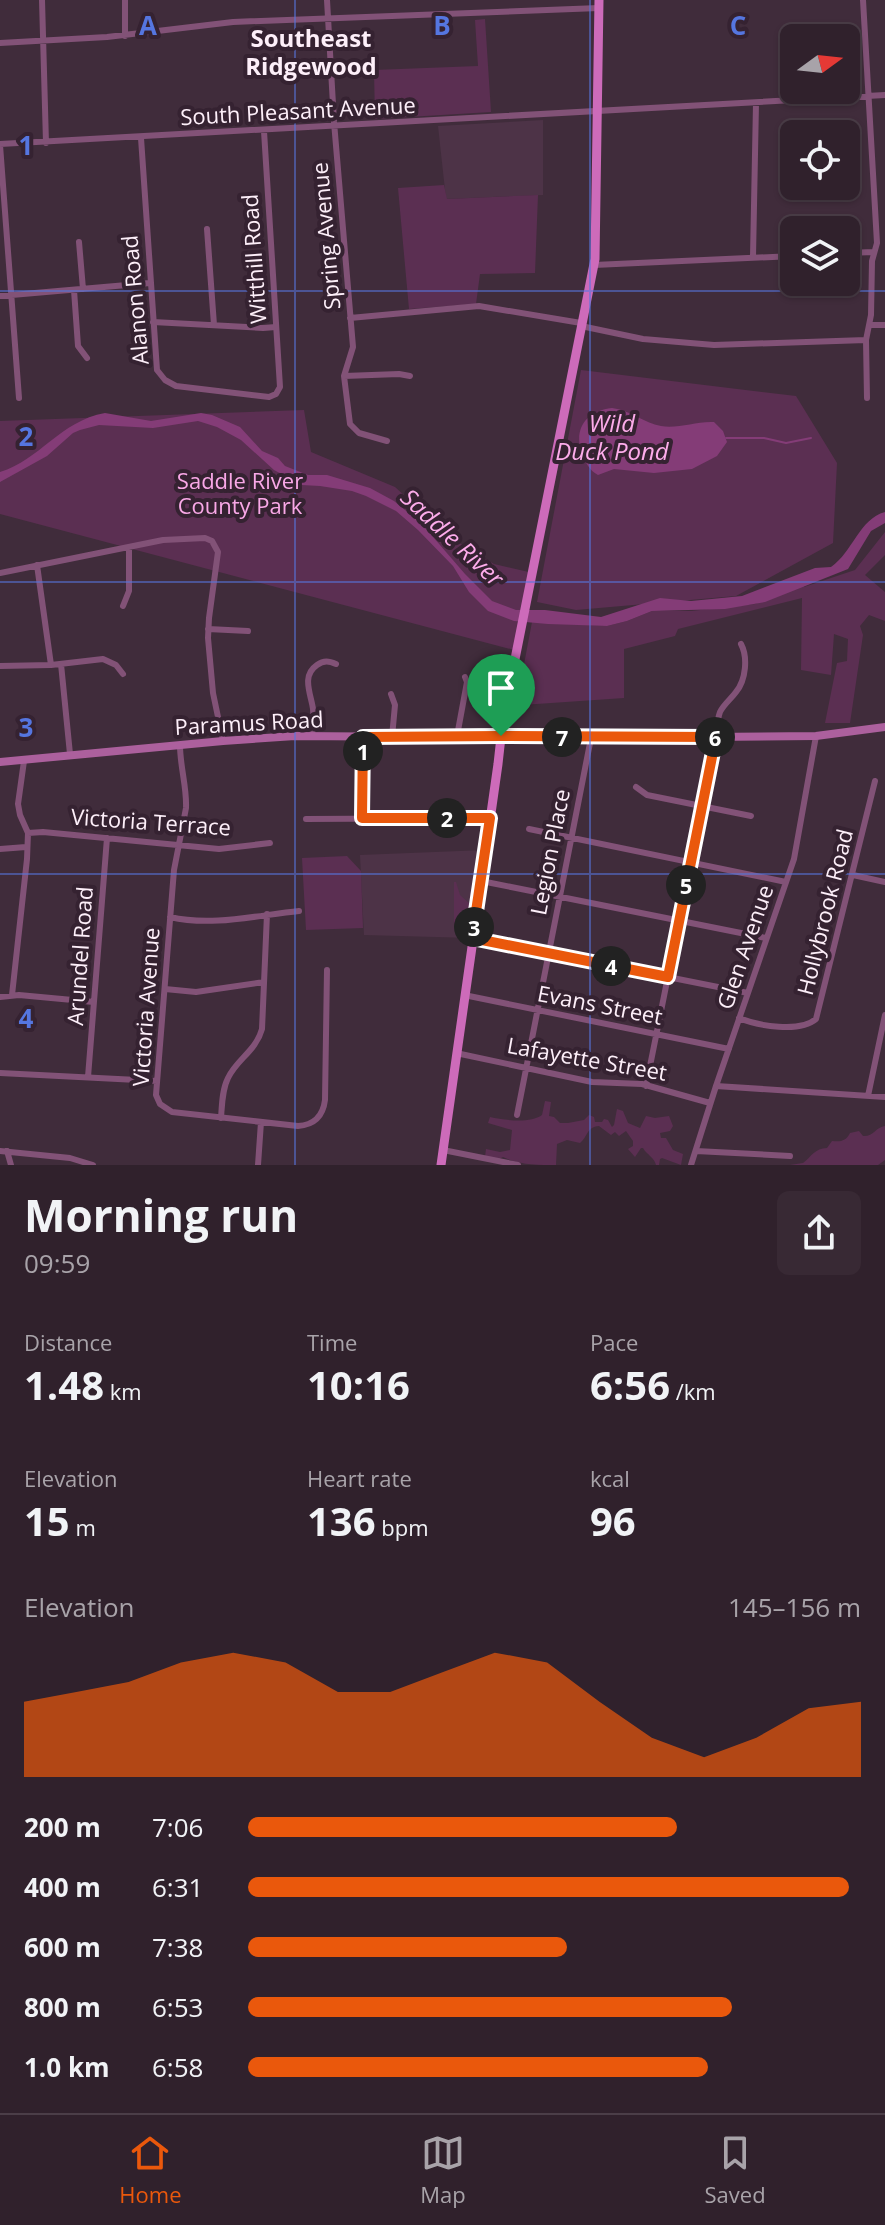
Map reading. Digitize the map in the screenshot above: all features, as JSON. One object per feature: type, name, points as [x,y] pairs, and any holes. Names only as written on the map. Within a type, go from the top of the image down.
[{"type":"main road","points":[[441,1165],[501,736],[594,265],[599,4]]},
{"type":"main road","name":"Paramus Road","points":[[0,762],[223,741],[312,736],[816,736],[885,727]]},
{"type":"street","points":[[42,0],[46,143]]},
{"type":"street","points":[[125,0],[125,36]]},
{"type":"street","name":"Spring Avenue","points":[[327,0],[353,347],[344,376],[350,424],[359,433],[387,441]]},
{"type":"street","points":[[863,0],[877,243],[872,261],[871,315],[866,340],[867,398]]},
{"type":"street","points":[[0,43],[125,36],[233,22],[599,4]]},
{"type":"street","name":"South Pleasant Avenue","points":[[0,145],[885,95]]},
{"type":"street","points":[[753,257],[756,103]]},
{"type":"street","name":"Witthill Road","points":[[264,131],[280,384]]},
{"type":"street","name":"Alanon Road","points":[[141,138],[156,364],[161,376],[171,384],[182,387],[269,397],[276,394],[280,384]]},
{"type":"street","points":[[0,145],[19,398]]},
{"type":"street","points":[[207,229],[214,325]]},
{"type":"street","points":[[79,242],[83,289]]},
{"type":"street","points":[[860,252],[885,248]]},
{"type":"street","points":[[594,265],[780,256]]},
{"type":"street","points":[[0,296],[150,283]]},
{"type":"street","points":[[74,290],[78,346],[87,358]]},
{"type":"street","points":[[350,318],[479,306],[581,324],[643,339],[714,345],[866,340]]},
{"type":"street","points":[[153,322],[276,327]]},
{"type":"street","points":[[869,325],[885,325]]},
{"type":"street","points":[[344,376],[410,376]]},
{"type":"street","points":[[0,573],[163,540],[205,538],[216,544],[218,552],[208,629],[213,693],[223,741]]},
{"type":"street","points":[[123,606],[129,591],[129,547]]},
{"type":"street","points":[[37,565],[51,665]]},
{"type":"street","points":[[208,629],[248,631]]},
{"type":"street","points":[[646,1086],[720,714],[743,678],[745,651],[741,644]]},
{"type":"street","points":[[0,666],[51,665],[103,659],[111,661],[123,674]]},
{"type":"street","points":[[312,736],[313,711],[308,690],[310,675],[320,663],[336,664]]},
{"type":"street","points":[[61,664],[70,754]]},
{"type":"street","points":[[457,736],[467,682],[465,677]]},
{"type":"street","points":[[391,694],[395,705],[392,737]]},
{"type":"street","name":"Glen Avenue","points":[[691,1165],[794,859],[816,736]]},
{"type":"street","points":[[362,818],[363,737]]},
{"type":"street","name":"Legion Place","points":[[517,1115],[591,738]]},
{"type":"street","name":"Victoria Avenue","points":[[180,745],[180,764],[187,798],[170,917],[157,1100],[167,1111],[221,1118],[304,1126],[315,1120],[323,1111],[325,1100],[327,970]]},
{"type":"street","points":[[12,995],[27,859],[28,833],[19,809],[24,761]]},
{"type":"street","name":"Hollybrook Road","points":[[739,1018],[765,1025],[800,1026],[816,1019],[875,781]]},
{"type":"street","points":[[636,787],[647,795],[751,816]]},
{"type":"street","points":[[306,819],[490,818]]},
{"type":"street","points":[[529,829],[786,882]]},
{"type":"street","name":"Victoria Terrace","points":[[28,833],[219,849],[270,843]]},
{"type":"street","name":"Arundel Road","points":[[88,1077],[107,838]]},
{"type":"street","points":[[0,849],[26,847]]},
{"type":"street","points":[[853,875],[885,882]]},
{"type":"street","points":[[481,881],[766,938]]},
{"type":"street","points":[[170,917],[211,921],[299,911]]},
{"type":"street","points":[[221,1118],[223,1092],[228,1077],[260,1037],[267,914]]},
{"type":"street","points":[[472,938],[748,993]]},
{"type":"street","points":[[165,989],[196,992],[264,982]]},
{"type":"street","points":[[0,997],[12,995],[94,1002]]},
{"type":"street","name":"Evans Street","points":[[464,995],[729,1049]]},
{"type":"street","points":[[868,1096],[885,1015]]},
{"type":"street","name":"Lafayette Street","points":[[456,1053],[592,1082],[646,1086],[710,1103]]},
{"type":"street","points":[[0,1073],[157,1081]]},
{"type":"street","points":[[716,1086],[885,1097]]},
{"type":"street","points":[[258,1165],[261,1122]]},
{"type":"street","points":[[443,1150],[518,1165]]},
{"type":"street","points":[[4,1151],[11,1165]]},
{"type":"street","points":[[4,1151],[70,1158],[93,1165]]},
{"type":"street","points":[[696,1151],[790,1156]]},
{"type":"shaded area","points":[[543,120],[543,195],[446,199],[438,126]]},
{"type":"shaded area","points":[[485,850],[472,938],[364,935],[360,855]]},
{"type":"green space","points":[[485,19],[491,112],[375,119],[374,70],[478,66],[475,20]]},
{"type":"green space","points":[[444,185],[447,199],[538,195],[535,273],[480,274],[476,304],[409,309],[398,188]]},
{"type":"green space","points":[[581,370],[796,396],[837,463],[833,543],[736,596],[576,610],[537,602]]},
{"type":"green space","name":"Saddle River County Park","points":[[304,410],[311,452],[395,487],[451,538],[494,564],[533,573],[518,651],[0,514],[0,421]]},
{"type":"green space","points":[[885,532],[885,555],[865,575],[885,592],[885,621],[869,615],[860,626],[863,635],[850,723],[825,723],[837,663],[847,661],[848,639],[834,634],[831,675],[801,670],[802,598],[678,629],[675,636],[624,649],[624,698],[522,705],[518,696],[532,622],[607,626],[652,611],[691,611],[755,604],[855,570]]},
{"type":"green space","points":[[347,856],[361,871],[363,928],[306,930],[302,858]]},
{"type":"green space","points":[[454,882],[460,895],[470,904],[468,926],[454,924]]},
{"type":"green space","points":[[545,1101],[551,1102],[549,1116],[560,1123],[584,1120],[589,1115],[594,1117],[595,1122],[608,1120],[612,1127],[617,1109],[623,1111],[628,1123],[640,1128],[646,1116],[669,1116],[673,1126],[670,1131],[660,1133],[661,1138],[666,1138],[673,1150],[683,1154],[681,1165],[662,1158],[656,1165],[643,1148],[635,1157],[628,1149],[633,1146],[633,1141],[626,1131],[619,1136],[615,1132],[611,1135],[599,1126],[589,1130],[580,1143],[567,1140],[557,1144],[556,1165],[485,1157],[486,1149],[500,1152],[510,1150],[512,1130],[488,1123],[490,1117],[531,1120],[542,1115]]},
{"type":"green space","points":[[885,1126],[885,1160],[878,1165],[790,1165],[803,1163],[816,1151],[827,1148],[832,1141],[847,1138],[850,1133],[859,1131],[866,1136]]},
{"type":"water","name":"Wild Duck Pond","points":[[612,408],[661,426],[714,422],[723,431],[727,442],[717,456],[692,469],[654,473],[614,469],[598,475],[586,463],[579,437],[589,417]]},
{"type":"water","points":[[105,413],[151,421],[201,413],[212,415],[240,427],[262,451],[278,458],[285,466],[308,475],[327,475],[370,488],[394,501],[421,523],[492,601],[516,610],[601,617],[660,598],[691,601],[742,596],[815,568],[831,567],[869,521],[885,512],[885,523],[871,531],[848,569],[765,602],[725,609],[652,611],[607,626],[514,621],[488,611],[469,592],[453,566],[396,511],[352,491],[302,485],[274,470],[241,440],[198,421],[153,428],[99,425],[80,430],[47,456],[0,482],[0,472],[27,459],[75,424]]},
{"type":"waterway","points":[[726,438],[764,438],[786,443],[811,438]]},
{"type":"district","name":"Southeast Ridgewood","points":[[311,53]]},
{"type":"route","points":[[501,736],[716,737],[668,977],[472,938],[490,818],[362,818],[363,737],[501,736]]},
{"type":"water label","name":"Saddle River","points":[[452,538]]}]
